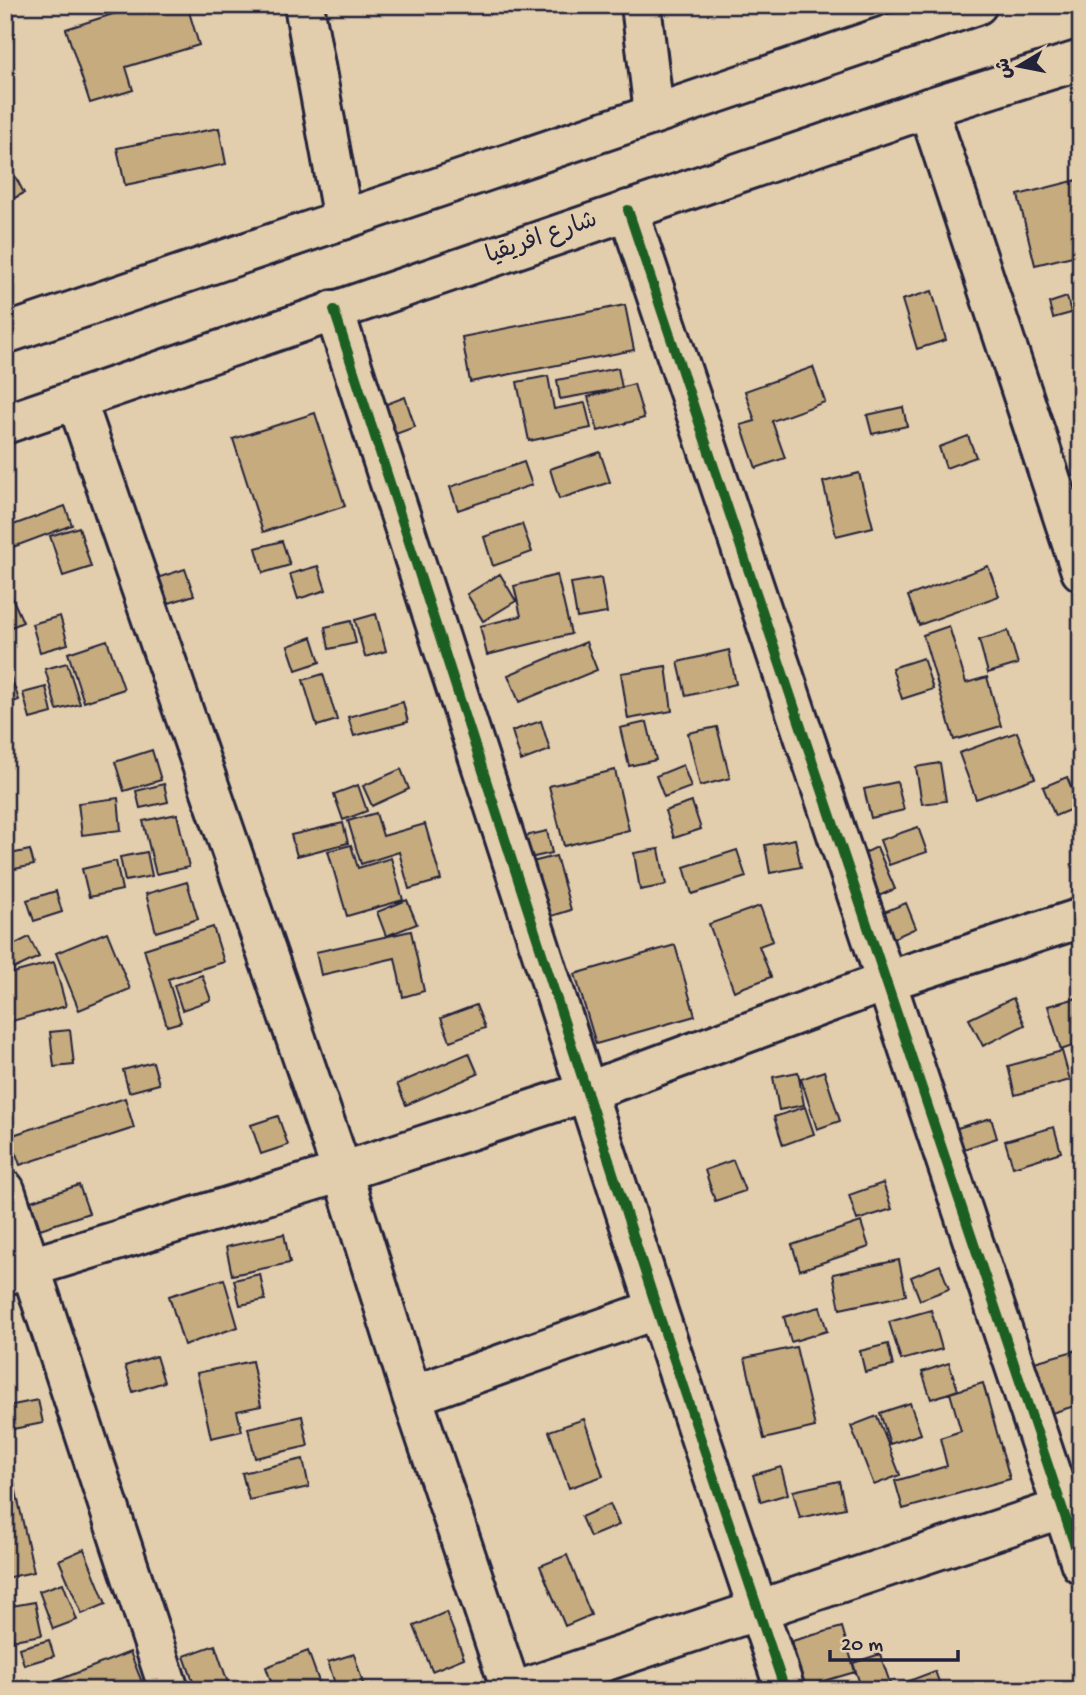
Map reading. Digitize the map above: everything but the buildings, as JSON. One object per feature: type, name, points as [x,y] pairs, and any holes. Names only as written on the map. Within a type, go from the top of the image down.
[{"type":"street","points":[[304,5],[343,220]]},
{"type":"street","points":[[641,5],[654,113]]},
{"type":"street","points":[[5,334],[976,5]]},
{"type":"street","name":"شارع افريقيا","points":[[5,424],[928,108],[1081,60]]},
{"type":"street","points":[[928,108],[1081,571]]},
{"type":"street","points":[[628,210],[887,981],[1071,1505],[1081,1564]]},
{"type":"street","points":[[334,310],[589,1091],[657,1309],[785,1690]]},
{"type":"street","points":[[76,399],[341,1172],[412,1396],[511,1690]]},
{"type":"street","points":[[18,1271],[341,1172],[589,1091],[887,981],[1081,918]]},
{"type":"street","points":[[5,1190],[18,1271],[169,1690]]},
{"type":"street","points":[[412,1396],[657,1309]]},
{"type":"street","points":[[519,1690],[1071,1505]]},
{"type":"cycle path","points":[[628,210],[1081,1564]]},
{"type":"cycle path","points":[[334,310],[657,1309],[785,1690]]}]
